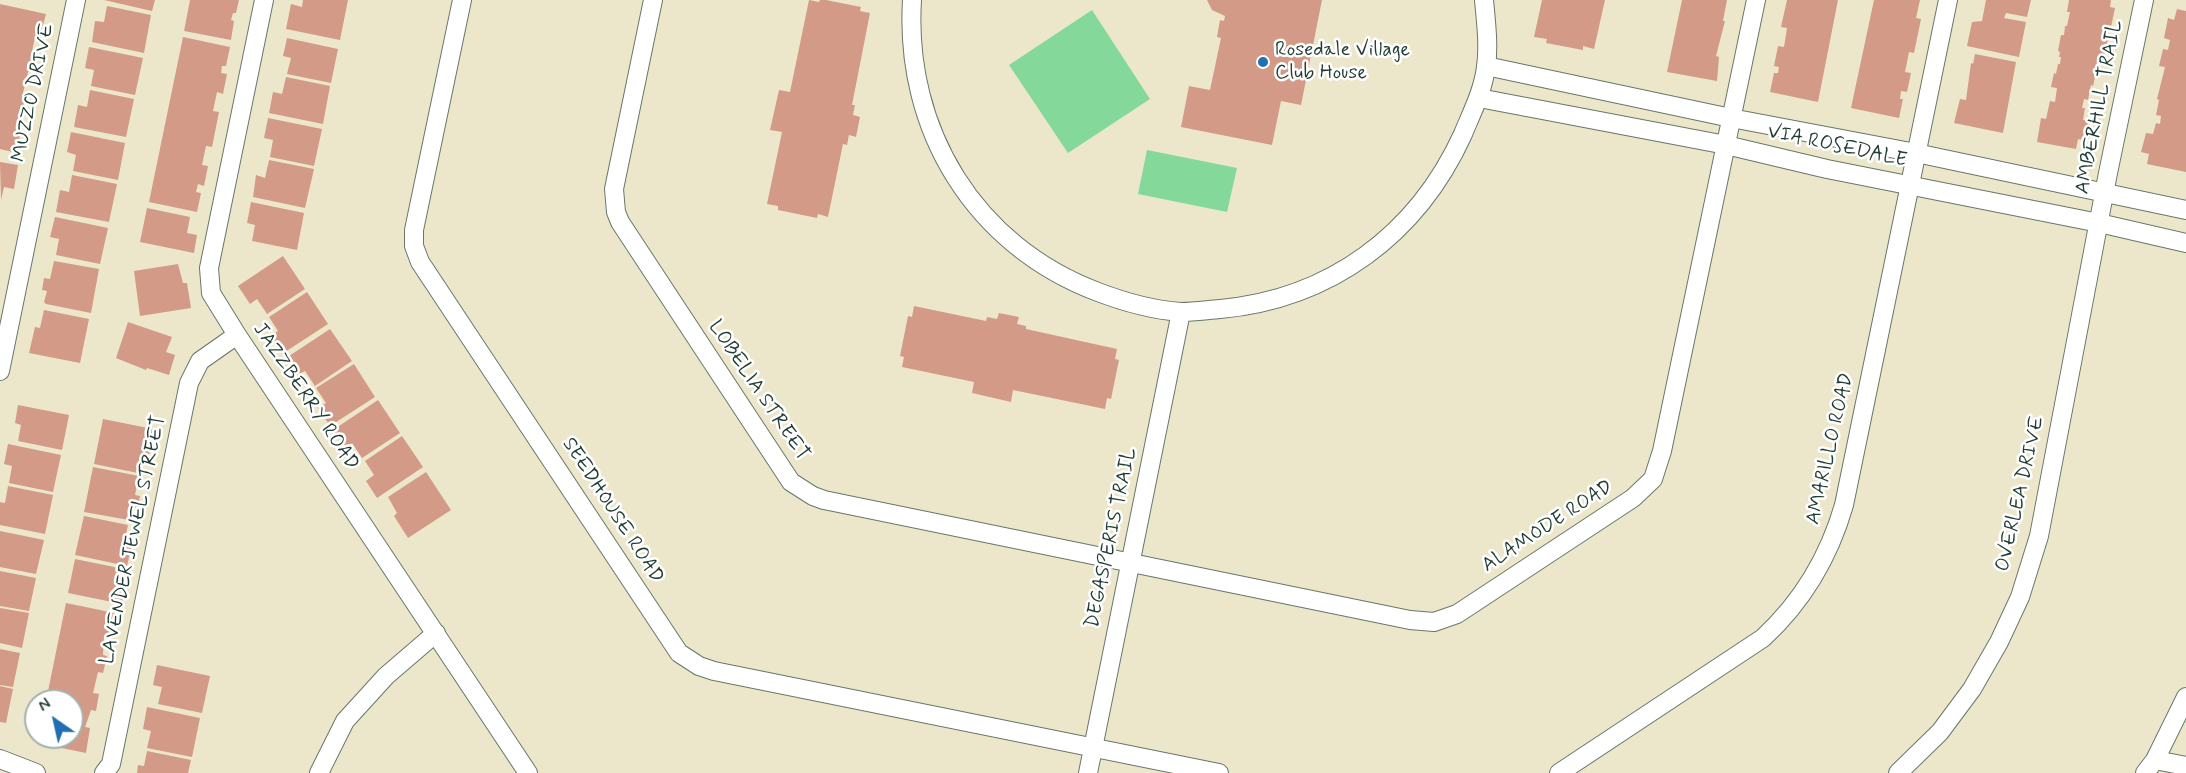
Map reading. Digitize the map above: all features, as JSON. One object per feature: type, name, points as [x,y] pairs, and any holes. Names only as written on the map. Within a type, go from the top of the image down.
[{"type":"street","name":"MUZZO DRIVE","points":[[0,370],[76,0]]},
{"type":"street","name":"JAZZBERRY ROAD","points":[[264,0],[209,268],[211,293],[528,773]]},
{"type":"street","name":"SEEDHOUSE ROAD","points":[[462,0],[414,230],[414,246],[420,262],[679,653],[699,666],[714,671],[1092,747]]},
{"type":"street","name":"LOBELIA STREET","points":[[653,0],[614,189],[616,212],[633,242],[791,482],[824,500],[1130,562]]},
{"type":"street","points":[[912,0],[912,47],[922,105],[931,130],[952,173],[976,208],[1015,245],[1041,264],[1077,284],[1115,299],[1181,312],[1244,307],[1302,291],[1334,276],[1367,255],[1394,233],[1421,205],[1435,185],[1452,157],[1479,98],[1486,66],[1485,0]]},
{"type":"street","name":"ALAMODE ROAD","points":[[1130,562],[1410,620],[1434,621],[1457,614],[1633,498],[1653,479],[1659,465],[1756,0]]},
{"type":"street","name":"AMARILLO ROAD","points":[[1558,773],[1763,638],[1790,611],[1824,560],[1838,528],[1844,505],[1948,0]]},
{"type":"street","name":"AMBERHILL TRAIL","points":[[2099,223],[2144,0]]},
{"type":"street","name":"VIA ROSEDALE","points":[[1486,66],[2186,210]]},
{"type":"street","name":"VIA ROSEDALE","points":[[1479,98],[1726,145],[1827,169],[2099,223],[2186,243]]},
{"type":"street","name":"OVERLEA DRIVE","points":[[1898,773],[1940,732],[1972,689],[1999,642],[2020,597],[2039,536],[2099,223]]},
{"type":"street","name":"DEGASPERIS TRAIL","points":[[1088,773],[1181,312]]},
{"type":"street","name":"LAVENDER JEWEL STREET","points":[[104,773],[111,764],[189,383],[193,371],[200,362],[237,335]]},
{"type":"street","points":[[319,773],[345,721],[386,676],[436,633]]},
{"type":"street","points":[[2186,697],[2150,766],[2186,766]]},
{"type":"street","points":[[1092,747],[1219,773]]},
{"type":"street","points":[[0,759],[36,773]]},
{"type":"green space","points":[[1092,10],[1150,99],[1068,153],[1009,65]]},
{"type":"green space","points":[[1147,150],[1237,168],[1227,212],[1138,194]]},
{"type":"building","points":[[104,0],[155,0],[152,11]]},
{"type":"building","points":[[190,0],[239,0],[236,13],[233,13],[231,20],[234,21],[231,40],[184,31]]},
{"type":"building","points":[[303,0],[348,0],[340,40],[286,29],[291,4],[302,7]]},
{"type":"building","points":[[809,0],[819,2],[826,0],[861,7],[860,11],[870,13],[852,105],[855,105],[853,115],[860,117],[856,137],[849,135],[847,145],[843,144],[828,217],[818,214],[817,218],[778,210],[778,206],[767,204],[782,132],[770,130],[779,90],[790,92]]},
{"type":"building","name":"Rosedale Village Club House","points":[[1207,0],[1322,0],[1301,105],[1281,101],[1272,145],[1181,127],[1189,86],[1210,90],[1221,38],[1217,37],[1220,20],[1224,21],[1225,16],[1212,10]]},
{"type":"building","points":[[1542,0],[1605,0],[1594,49],[1583,46],[1583,50],[1546,43],[1547,39],[1534,37]]},
{"type":"building","points":[[1682,0],[1727,0],[1723,21],[1725,21],[1716,56],[1719,57],[1717,81],[1667,72]]},
{"type":"building","points":[[1787,0],[1838,0],[1818,102],[1770,92],[1774,73],[1778,73],[1779,67],[1774,66],[1778,46],[1784,47],[1787,28],[1781,27]]},
{"type":"building","points":[[1874,0],[1920,0],[1916,18],[1921,19],[1914,53],[1909,52],[1905,72],[1911,73],[1907,92],[1901,91],[1900,99],[1903,99],[1899,118],[1851,108]]},
{"type":"building","points":[[1986,0],[2031,0],[2027,17],[2006,13],[2004,18],[2026,22],[2019,57],[1967,46],[1972,22],[1982,21]]},
{"type":"building","points":[[2069,0],[2111,0],[2110,7],[2115,8],[2111,27],[2104,26],[2102,37],[2108,38],[2105,55],[2100,54],[2093,86],[2091,85],[2088,100],[2084,99],[2082,108],[2085,108],[2083,120],[2090,121],[2086,141],[2078,139],[2076,149],[2037,142],[2041,118],[2046,119],[2050,101],[2055,102],[2057,88],[2051,87],[2054,73],[2056,74],[2058,64],[2060,64],[2061,57],[2058,51],[2061,35],[2064,35],[2065,26],[2067,26],[2070,12],[2067,12]]},
{"type":"building","points":[[0,4],[46,14],[40,37],[35,37],[31,56],[34,56],[23,93],[26,93],[23,110],[20,109],[16,128],[21,129],[17,153],[0,149]]},
{"type":"building","points":[[107,6],[151,15],[144,53],[92,42],[95,21],[104,22]]},
{"type":"building","points":[[2177,9],[2186,11],[2186,172],[2147,164],[2149,154],[2141,152],[2146,133],[2153,134],[2156,123],[2160,124],[2161,116],[2156,115],[2159,100],[2157,99],[2165,67],[2159,66],[2163,49],[2168,50],[2170,40],[2164,38],[2168,18],[2174,20]]},
{"type":"building","points":[[183,37],[230,47],[226,66],[222,66],[221,73],[227,74],[223,94],[217,92],[213,111],[219,112],[212,147],[206,146],[202,165],[208,166],[204,186],[198,184],[196,192],[201,193],[197,212],[149,202]]},
{"type":"building","points":[[287,38],[338,49],[331,83],[287,74],[291,58],[283,56]]},
{"type":"building","points":[[89,47],[143,58],[135,95],[91,86],[94,70],[85,68]]},
{"type":"building","points":[[1975,54],[2016,62],[2003,133],[1954,123],[1960,99],[1966,100],[1971,63],[1973,64]]},
{"type":"building","points":[[286,77],[330,86],[323,124],[269,113],[273,92],[282,94]]},
{"type":"building","points":[[90,90],[134,99],[126,137],[74,127],[78,105],[87,107]]},
{"type":"building","points":[[268,118],[322,129],[314,166],[270,157],[273,140],[264,138]]},
{"type":"building","points":[[71,132],[125,143],[118,180],[73,171],[76,155],[67,152]]},
{"type":"building","points":[[269,160],[314,169],[305,208],[253,197],[256,175],[265,178]]},
{"type":"building","points":[[0,162],[18,165],[14,189],[4,187],[1,200]]},
{"type":"building","points":[[72,175],[117,184],[109,222],[56,212],[60,190],[69,192]]},
{"type":"building","points":[[251,202],[304,213],[297,250],[252,241],[255,225],[247,223]]},
{"type":"building","points":[[147,208],[190,217],[187,233],[197,235],[194,253],[140,242]]},
{"type":"building","points":[[55,217],[108,228],[100,264],[56,255],[59,239],[50,237]]},
{"type":"building","points":[[283,256],[305,289],[267,314],[257,299],[250,304],[238,286]]},
{"type":"building","points":[[54,261],[99,269],[91,313],[44,302],[47,291],[42,290],[44,278],[50,279]]},
{"type":"building","points":[[178,264],[183,283],[187,283],[191,308],[140,316],[134,271]]},
{"type":"building","points":[[307,292],[328,324],[282,354],[270,336],[278,331],[269,317]]},
{"type":"building","points":[[914,306],[986,321],[987,317],[997,319],[999,313],[1019,317],[1017,324],[1026,326],[1026,329],[1117,349],[1115,359],[1119,360],[1111,399],[1107,398],[1105,409],[1013,390],[1011,402],[972,393],[974,382],[902,367],[904,357],[900,356],[908,316],[912,317]]},
{"type":"building","points":[[44,310],[89,319],[80,363],[29,353],[35,327],[40,328]]},
{"type":"building","points":[[128,322],[172,337],[166,352],[175,355],[169,375],[147,368],[146,370],[116,358]]},
{"type":"building","points":[[330,329],[352,361],[315,386],[305,371],[297,375],[286,358]]},
{"type":"building","points":[[354,364],[375,397],[330,426],[318,408],[326,403],[316,388]]},
{"type":"building","points":[[378,400],[400,433],[362,458],[352,443],[346,448],[333,430]]},
{"type":"building","points":[[18,405],[69,415],[62,450],[18,441],[21,425],[15,423]]},
{"type":"building","points":[[103,419],[153,429],[149,455],[144,454],[138,473],[94,464]]},
{"type":"building","points":[[402,436],[423,467],[377,498],[366,481],[374,475],[365,461]]},
{"type":"building","points":[[8,444],[61,455],[53,492],[9,483],[12,466],[4,464]]},
{"type":"building","points":[[93,467],[139,476],[135,495],[140,496],[138,508],[133,507],[129,520],[84,512]]},
{"type":"building","points":[[426,472],[451,510],[408,538],[394,516],[397,513],[388,497]]},
{"type":"building","points":[[8,486],[53,495],[45,534],[0,525],[0,502],[5,503]]},
{"type":"building","points":[[84,516],[128,525],[124,543],[132,544],[127,566],[75,555]]},
{"type":"building","points":[[0,531],[44,540],[36,574],[0,567]]},
{"type":"building","points":[[75,559],[119,568],[116,584],[125,586],[122,604],[68,593]]},
{"type":"building","points":[[0,571],[36,578],[29,611],[0,606]]},
{"type":"building","points":[[66,603],[115,613],[109,637],[104,636],[103,655],[107,656],[103,673],[98,672],[93,693],[99,694],[96,711],[91,710],[85,727],[90,728],[86,753],[66,749],[84,749],[84,689],[48,689]]},
{"type":"building","points":[[0,608],[29,613],[22,648],[0,643]]},
{"type":"building","points":[[0,649],[20,653],[13,687],[0,685]]},
{"type":"building","points":[[157,665],[210,676],[202,713],[158,704],[162,687],[153,685]]},
{"type":"building","points":[[0,686],[13,689],[6,723],[0,722]]},
{"type":"building","points":[[147,707],[200,718],[192,757],[147,748],[151,731],[143,729]]},
{"type":"building","points":[[147,751],[191,760],[188,773],[137,773],[138,765],[144,766]]},
{"type":"place","name":"Rosedale Village Club House","points":[[1263,62]]}]
